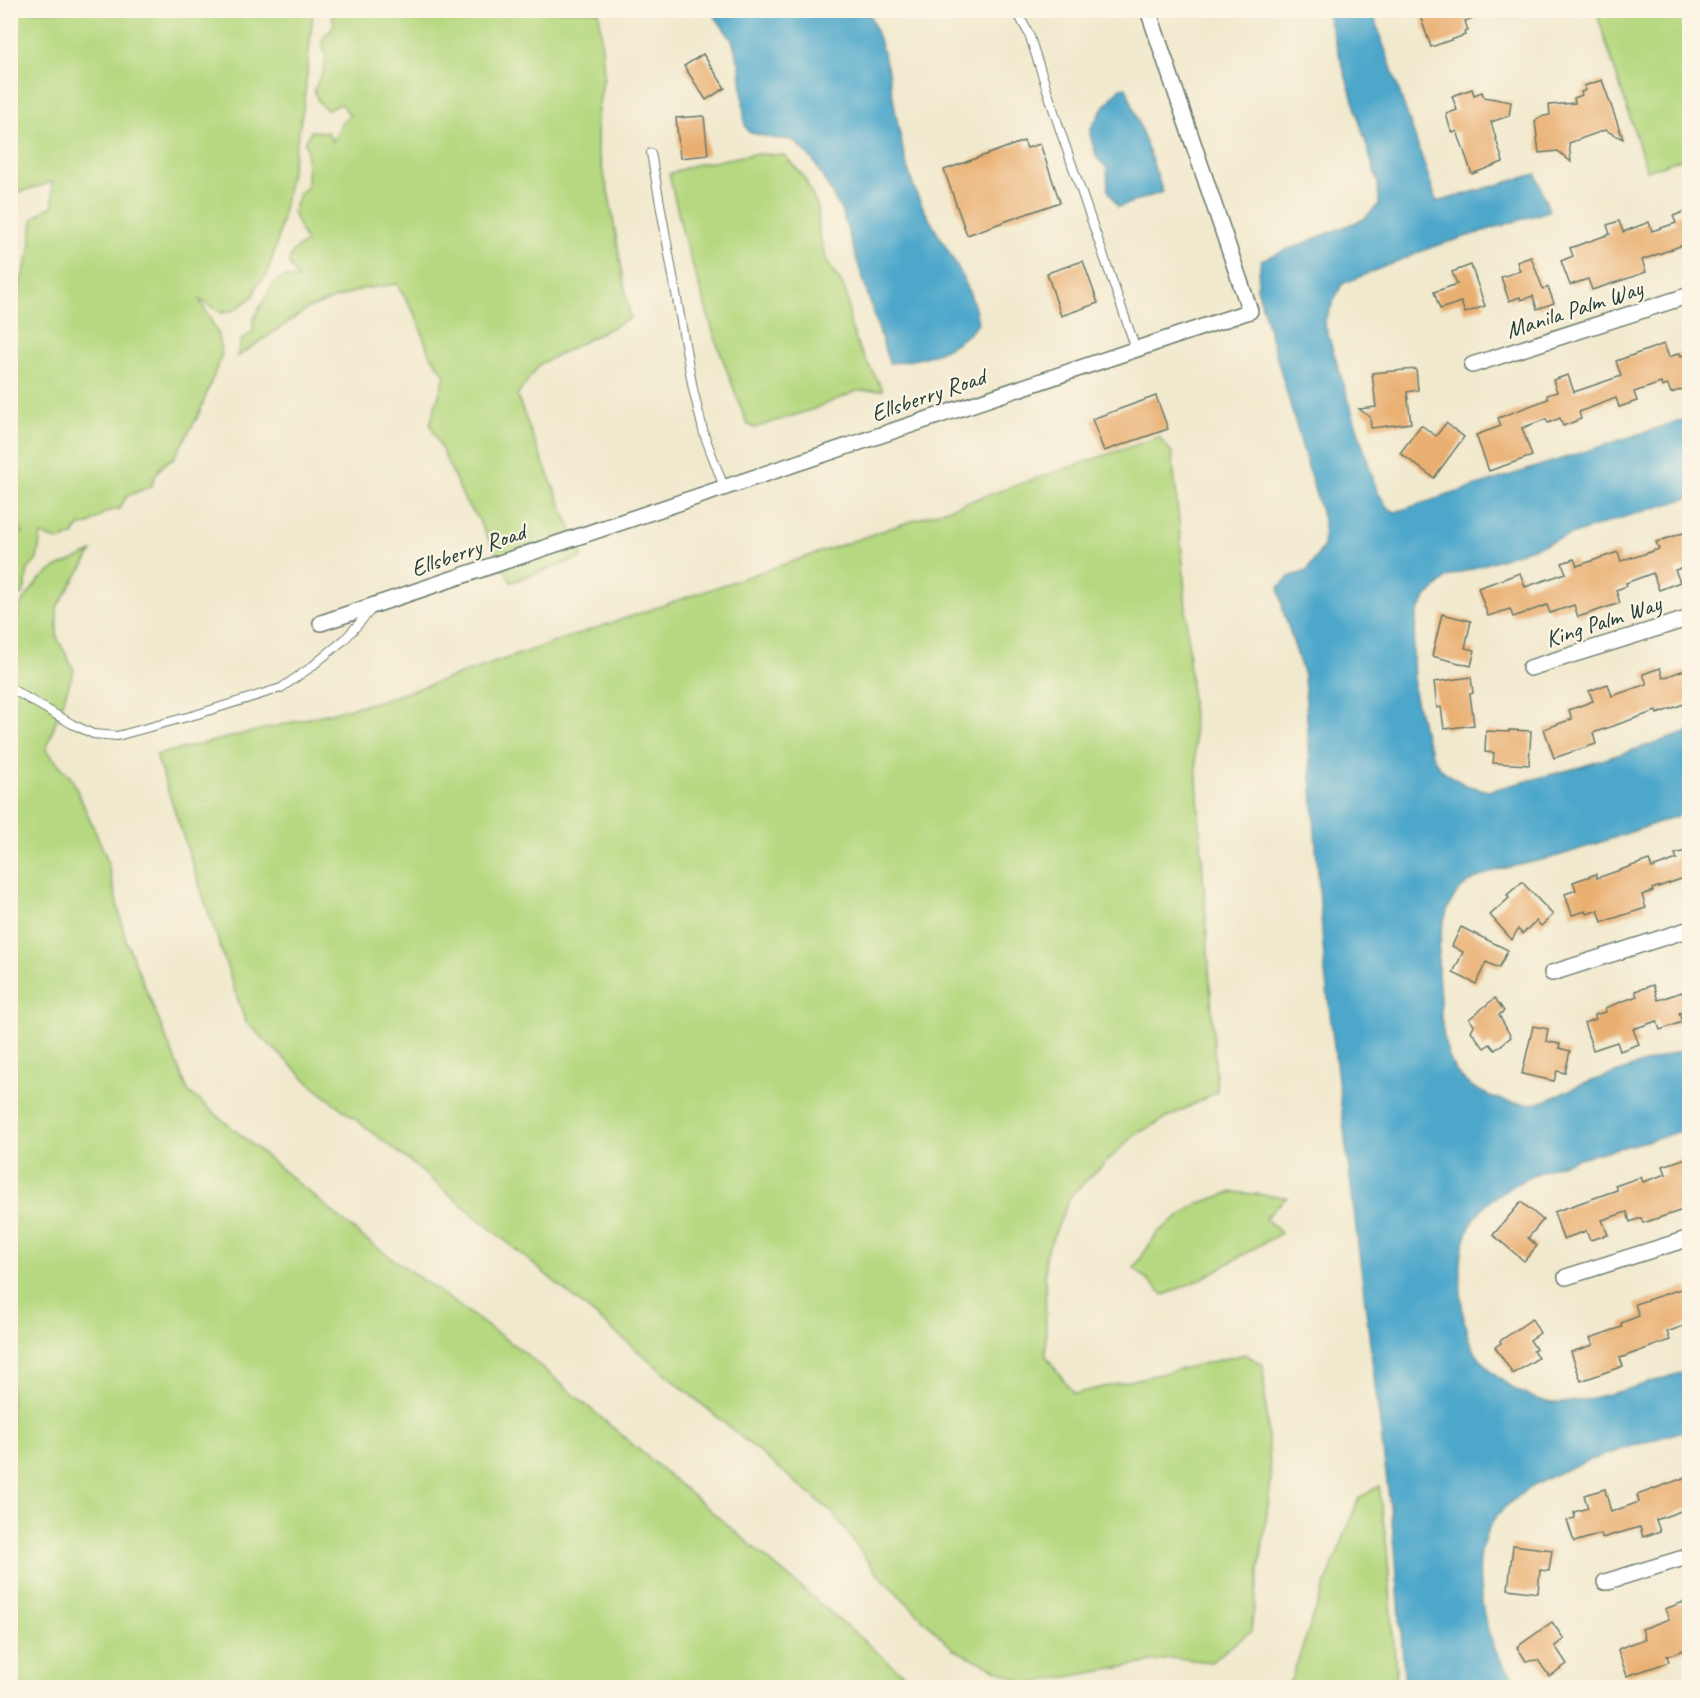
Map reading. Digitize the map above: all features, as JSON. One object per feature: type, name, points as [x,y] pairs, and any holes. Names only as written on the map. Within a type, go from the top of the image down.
[{"type":"street","name":"Ellsberry Road","points":[[321,623],[1250,311],[1148,10]]},
{"type":"street","name":"Manila Palm Way","points":[[1472,365],[1689,296]]},
{"type":"street","name":"King Palm Way","points":[[1530,668],[1689,618]]},
{"type":"street","points":[[1552,973],[1689,929]]},
{"type":"street","points":[[1566,1277],[1689,1238]]},
{"type":"street","points":[[1605,1582],[1689,1556]]},
{"type":"lane","points":[[1016,10],[1029,34],[1136,349]]},
{"type":"lane","points":[[651,153],[693,389],[704,434],[724,487]]},
{"type":"lane","points":[[10,688],[93,734],[117,736],[175,721],[281,688],[345,639],[376,604]]},
{"type":"green space","points":[[420,10],[423,12],[425,10],[599,11],[604,75],[597,115],[597,148],[609,195],[630,318],[540,364],[517,395],[583,557],[511,582],[476,515],[467,505],[430,424],[445,375],[429,353],[416,316],[397,284],[362,289],[309,308],[237,357],[241,340],[252,333],[254,318],[274,283],[284,277],[299,279],[289,264],[294,251],[306,243],[293,212],[300,192],[307,188],[305,142],[311,131],[327,132],[333,142],[342,122],[350,116],[341,104],[327,110],[318,101],[314,90],[324,70],[326,57],[322,43],[324,36],[331,30],[334,23],[331,11]]},
{"type":"green space","points":[[10,11],[313,11],[304,104],[278,239],[267,275],[257,285],[254,296],[234,310],[222,313],[200,300],[217,332],[222,354],[198,416],[174,458],[162,466],[152,486],[127,496],[119,509],[106,512],[89,524],[78,527],[73,535],[64,539],[58,540],[41,535],[37,560],[28,569],[23,594],[11,598],[11,533],[23,533],[16,520],[11,518],[11,314],[30,251],[33,219],[53,207],[52,182],[11,195]]},
{"type":"green space","points":[[1596,11],[1689,11],[1689,156],[1647,171]]},
{"type":"green space","points":[[754,154],[784,155],[804,177],[818,208],[819,234],[827,262],[844,287],[850,324],[859,348],[883,390],[857,391],[811,410],[754,428],[747,424],[716,341],[683,234],[669,174],[694,165]]},
{"type":"green space","points":[[1159,437],[1172,453],[1183,563],[1217,1092],[1136,1134],[1071,1195],[1045,1256],[1046,1356],[1074,1394],[1245,1354],[1263,1365],[1271,1482],[1251,1631],[1211,1662],[1175,1658],[1027,1684],[953,1649],[875,1571],[834,1514],[408,1160],[316,1089],[245,1021],[156,755],[384,700]]},
{"type":"green space","points":[[92,552],[57,607],[57,637],[74,670],[46,750],[72,779],[106,856],[126,941],[188,1091],[365,1239],[525,1353],[918,1687],[11,1687],[10,624],[18,614],[22,602],[40,579],[57,567]]},
{"type":"green space","points":[[1233,1192],[1287,1197],[1265,1218],[1281,1233],[1201,1279],[1164,1295],[1134,1268],[1158,1232],[1197,1204]]},
{"type":"green space","points":[[1379,1486],[1387,1549],[1397,1687],[1281,1687],[1291,1680],[1359,1498]]},
{"type":"water","points":[[711,11],[869,11],[887,67],[901,141],[911,179],[927,215],[967,286],[974,305],[978,324],[959,341],[926,357],[889,363],[842,212],[813,160],[793,140],[771,138],[749,132],[745,126],[740,66],[732,40]]},
{"type":"water","points":[[1326,11],[1372,11],[1437,202],[1536,174],[1549,211],[1432,247],[1342,284],[1324,322],[1377,491],[1387,507],[1395,512],[1689,418],[1689,498],[1621,518],[1447,577],[1426,598],[1417,613],[1413,650],[1414,692],[1422,726],[1440,769],[1465,785],[1488,791],[1580,767],[1689,732],[1689,812],[1561,855],[1483,875],[1462,888],[1455,897],[1444,920],[1441,934],[1438,975],[1445,1044],[1456,1071],[1463,1080],[1483,1093],[1517,1103],[1540,1102],[1578,1086],[1689,1048],[1689,1128],[1656,1139],[1578,1158],[1526,1178],[1487,1203],[1472,1223],[1463,1246],[1461,1271],[1463,1315],[1470,1342],[1490,1370],[1517,1390],[1537,1399],[1560,1403],[1618,1392],[1689,1370],[1689,1429],[1610,1453],[1553,1475],[1528,1489],[1507,1505],[1491,1524],[1480,1558],[1480,1586],[1485,1621],[1499,1657],[1523,1687],[1405,1687],[1395,1548],[1325,973],[1304,676],[1283,610],[1279,587],[1289,577],[1307,571],[1323,547],[1324,523],[1257,288],[1261,260],[1364,219],[1379,204],[1378,183]]},
{"type":"water","points":[[1126,87],[1163,192],[1118,207],[1108,190],[1107,168],[1097,158],[1090,135],[1092,126],[1104,107],[1120,88]]},
{"type":"building","points":[[1418,10],[1488,10],[1489,13],[1465,21],[1468,31],[1464,32],[1465,35],[1431,47]]},
{"type":"building","points":[[703,54],[725,88],[706,100],[684,66]]},
{"type":"building","points":[[1602,80],[1623,139],[1605,130],[1569,143],[1571,162],[1558,151],[1539,153],[1535,121],[1540,117],[1550,115],[1549,105],[1575,103],[1574,98],[1582,95],[1581,92],[1586,90],[1584,86]]},
{"type":"building","points":[[1472,89],[1474,95],[1482,92],[1484,97],[1511,102],[1509,116],[1491,122],[1503,162],[1472,174],[1457,131],[1453,133],[1446,114],[1457,110],[1452,96]]},
{"type":"building","points":[[704,116],[708,155],[680,158],[676,118]]},
{"type":"building","points":[[1024,141],[1027,148],[1040,144],[1060,202],[967,235],[944,170]]},
{"type":"building","points":[[1689,210],[1689,256],[1683,245],[1642,260],[1646,272],[1592,290],[1588,279],[1570,285],[1561,261],[1573,256],[1570,248],[1610,234],[1607,225],[1619,221],[1623,232],[1649,222],[1652,231],[1676,223],[1673,216]]},
{"type":"building","points":[[1531,257],[1543,289],[1548,287],[1554,303],[1537,309],[1533,296],[1509,301],[1501,277],[1520,271],[1517,262]]},
{"type":"building","points":[[1083,261],[1098,303],[1061,316],[1047,273]]},
{"type":"building","points":[[1471,265],[1485,306],[1465,313],[1461,302],[1440,309],[1434,292],[1457,284],[1452,272]]},
{"type":"building","points":[[1664,344],[1669,357],[1689,353],[1689,387],[1671,393],[1668,385],[1662,387],[1661,383],[1634,392],[1637,401],[1619,407],[1616,398],[1579,412],[1581,419],[1563,426],[1560,418],[1548,423],[1546,419],[1522,428],[1532,456],[1489,471],[1476,435],[1501,426],[1498,418],[1548,399],[1547,395],[1557,392],[1553,380],[1568,375],[1574,392],[1621,376],[1616,361]]},
{"type":"building","points":[[1416,369],[1418,390],[1407,392],[1411,423],[1371,428],[1370,417],[1359,409],[1376,407],[1372,373]]},
{"type":"building","points":[[1156,396],[1168,429],[1104,451],[1092,419]]},
{"type":"building","points":[[1446,423],[1464,437],[1434,478],[1400,453],[1421,425],[1436,436]]},
{"type":"building","points":[[1683,533],[1689,552],[1689,566],[1675,570],[1680,582],[1659,590],[1653,573],[1626,583],[1627,586],[1616,590],[1620,603],[1578,617],[1574,605],[1550,613],[1547,605],[1513,617],[1510,609],[1488,616],[1478,588],[1520,573],[1525,587],[1566,573],[1562,563],[1574,559],[1577,566],[1618,552],[1621,561],[1659,549],[1656,542]]},
{"type":"building","points":[[1442,614],[1471,621],[1465,648],[1475,650],[1471,666],[1432,656]]},
{"type":"building","points":[[1660,668],[1663,678],[1689,668],[1689,702],[1593,733],[1596,744],[1554,758],[1544,729],[1572,719],[1569,710],[1593,701],[1589,691],[1608,684],[1612,696],[1647,684],[1643,674]]},
{"type":"building","points":[[1471,677],[1473,693],[1470,694],[1474,725],[1444,729],[1441,707],[1437,708],[1434,682]]},
{"type":"building","points":[[1509,730],[1531,731],[1529,765],[1493,763],[1494,753],[1485,752],[1486,731],[1509,732]]},
{"type":"building","points":[[1689,850],[1689,889],[1684,878],[1652,889],[1653,891],[1642,895],[1646,908],[1602,922],[1598,910],[1587,914],[1586,911],[1572,915],[1565,894],[1576,890],[1573,882],[1596,874],[1597,878],[1649,860],[1652,868],[1677,859],[1675,854]]},
{"type":"building","points":[[1522,882],[1553,915],[1541,926],[1536,921],[1522,934],[1518,929],[1512,940],[1490,915],[1509,898],[1507,895]]},
{"type":"building","points":[[1461,927],[1508,950],[1499,968],[1486,962],[1476,984],[1453,973],[1463,952],[1452,946]]},
{"type":"building","points":[[1653,985],[1658,1000],[1682,992],[1689,1010],[1679,1013],[1682,1022],[1660,1030],[1657,1021],[1633,1029],[1639,1044],[1620,1051],[1617,1042],[1593,1050],[1584,1023],[1596,1019],[1594,1015],[1606,1012],[1605,1008],[1637,996],[1635,991]]},
{"type":"building","points":[[1495,998],[1504,1011],[1499,1015],[1511,1037],[1495,1050],[1490,1044],[1484,1048],[1471,1031],[1474,1025],[1469,1019]]},
{"type":"building","points":[[1533,1026],[1548,1029],[1546,1041],[1560,1044],[1559,1048],[1570,1051],[1565,1073],[1557,1071],[1554,1081],[1522,1074]]},
{"type":"building","points":[[1689,1157],[1689,1194],[1684,1196],[1689,1208],[1643,1223],[1641,1218],[1630,1222],[1627,1212],[1602,1220],[1608,1235],[1590,1240],[1586,1231],[1563,1239],[1554,1212],[1617,1190],[1615,1186],[1641,1177],[1643,1182],[1666,1174],[1663,1166]]},
{"type":"building","points":[[1521,1202],[1543,1220],[1528,1238],[1537,1246],[1524,1261],[1493,1235]]},
{"type":"building","points":[[1687,1287],[1689,1324],[1667,1332],[1670,1340],[1620,1358],[1623,1366],[1581,1381],[1571,1352],[1593,1345],[1590,1338],[1622,1327],[1621,1323],[1639,1316],[1635,1304]]},
{"type":"building","points":[[1532,1319],[1540,1333],[1530,1340],[1536,1349],[1533,1351],[1538,1358],[1513,1374],[1495,1347]]},
{"type":"building","points":[[1689,1476],[1689,1508],[1656,1520],[1660,1531],[1643,1537],[1640,1527],[1602,1538],[1601,1534],[1574,1542],[1567,1520],[1575,1518],[1574,1512],[1588,1508],[1584,1495],[1605,1489],[1611,1512],[1639,1502],[1637,1495]]},
{"type":"building","points":[[1513,1545],[1552,1550],[1549,1571],[1540,1570],[1538,1593],[1508,1589]]},
{"type":"building","points":[[1689,1600],[1689,1648],[1667,1656],[1669,1662],[1627,1676],[1618,1650],[1645,1639],[1642,1629],[1669,1619],[1665,1609]]},
{"type":"building","points":[[1552,1622],[1564,1639],[1555,1646],[1567,1664],[1549,1676],[1538,1660],[1526,1661],[1517,1647]]}]
